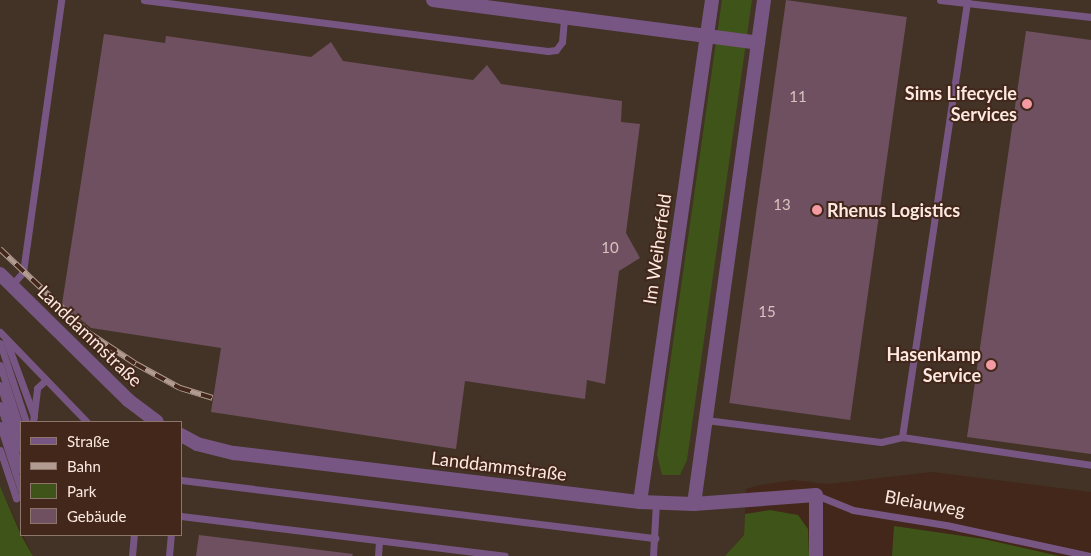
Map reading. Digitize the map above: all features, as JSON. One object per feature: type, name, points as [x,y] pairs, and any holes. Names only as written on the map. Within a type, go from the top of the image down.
[{"type":"street","points":[[434,0],[758,44]]},
{"type":"street","name":"Im Weiherfeld","points":[[640,502],[712,0]]},
{"type":"street","points":[[694,504],[764,0]]},
{"type":"street","name":"Landdammstraße","points":[[0,274],[128,400],[155,421]]},
{"type":"street","name":"Landdammstraße","points":[[182,436],[197,444],[234,453],[640,502],[694,504],[816,495]]},
{"type":"street","points":[[816,495],[816,556]]},
{"type":"lane","points":[[12,285],[23,272],[61,0]]},
{"type":"lane","points":[[144,0],[548,51],[556,50],[562,42],[564,18]]},
{"type":"lane","points":[[940,0],[1091,17]]},
{"type":"lane","points":[[902,437],[966,2]]},
{"type":"lane","points":[[2,338],[86,421]]},
{"type":"lane","points":[[2,338],[33,419]]},
{"type":"lane","points":[[2,338],[26,421]]},
{"type":"lane","points":[[0,365],[20,428]]},
{"type":"lane","points":[[33,419],[37,388],[46,380]]},
{"type":"lane","points":[[0,385],[20,446]]},
{"type":"lane","points":[[0,405],[20,467]]},
{"type":"lane","points":[[706,420],[881,442],[902,437],[1091,465]]},
{"type":"lane","points":[[0,425],[20,487]]},
{"type":"lane","points":[[0,450],[16,498],[20,496]]},
{"type":"lane","points":[[182,480],[655,538]]},
{"type":"lane","name":"Bleiauweg","points":[[816,495],[853,510],[946,525],[1090,556]]},
{"type":"lane","points":[[652,556],[655,538],[656,503]]},
{"type":"lane","points":[[182,516],[379,542],[505,556]]},
{"type":"lane","points":[[132,556],[134,536]]},
{"type":"lane","points":[[169,556],[171,536]]},
{"type":"lane","points":[[378,556],[379,542]]},
{"type":"shaded area","points":[[0,0],[1091,0],[1091,492],[932,472],[828,484],[793,480],[760,485],[746,489],[744,535],[725,556],[33,556],[23,536],[182,536],[182,421],[20,421],[20,530],[0,486]]},
{"type":"green space","points":[[722,0],[752,0],[687,460],[680,475],[662,475],[657,455]]},
{"type":"green space","points":[[0,486],[20,536],[33,556],[0,556]]},
{"type":"green space","points":[[770,510],[798,515],[808,529],[809,556],[725,556],[744,535],[745,514]]},
{"type":"green space","points":[[894,526],[984,539],[1059,556],[892,556]]},
{"type":"building","name":"Rhenus Logistics","points":[[786,0],[907,17],[850,420],[729,403]]},
{"type":"building","points":[[1026,31],[1091,40],[1091,454],[967,437]]},
{"type":"building","points":[[104,34],[165,43],[166,36],[311,57],[331,42],[343,61],[473,80],[487,65],[501,84],[622,101],[621,122],[640,124],[626,233],[640,258],[619,271],[605,384],[587,380],[585,399],[465,381],[456,449],[211,412],[221,348],[91,328],[62,304]]},
{"type":"building","points":[[199,535],[353,554],[352,556],[196,556]]},
{"type":"railway","points":[[0,249],[89,333],[136,364],[180,388],[213,398]]},
{"type":"place","name":"Sims Lifecycle Services","points":[[1027,104]]},
{"type":"place","name":"Rhenus Logistics","points":[[817,210]]},
{"type":"place","name":"Hasenkamp Service","points":[[991,365]]}]
